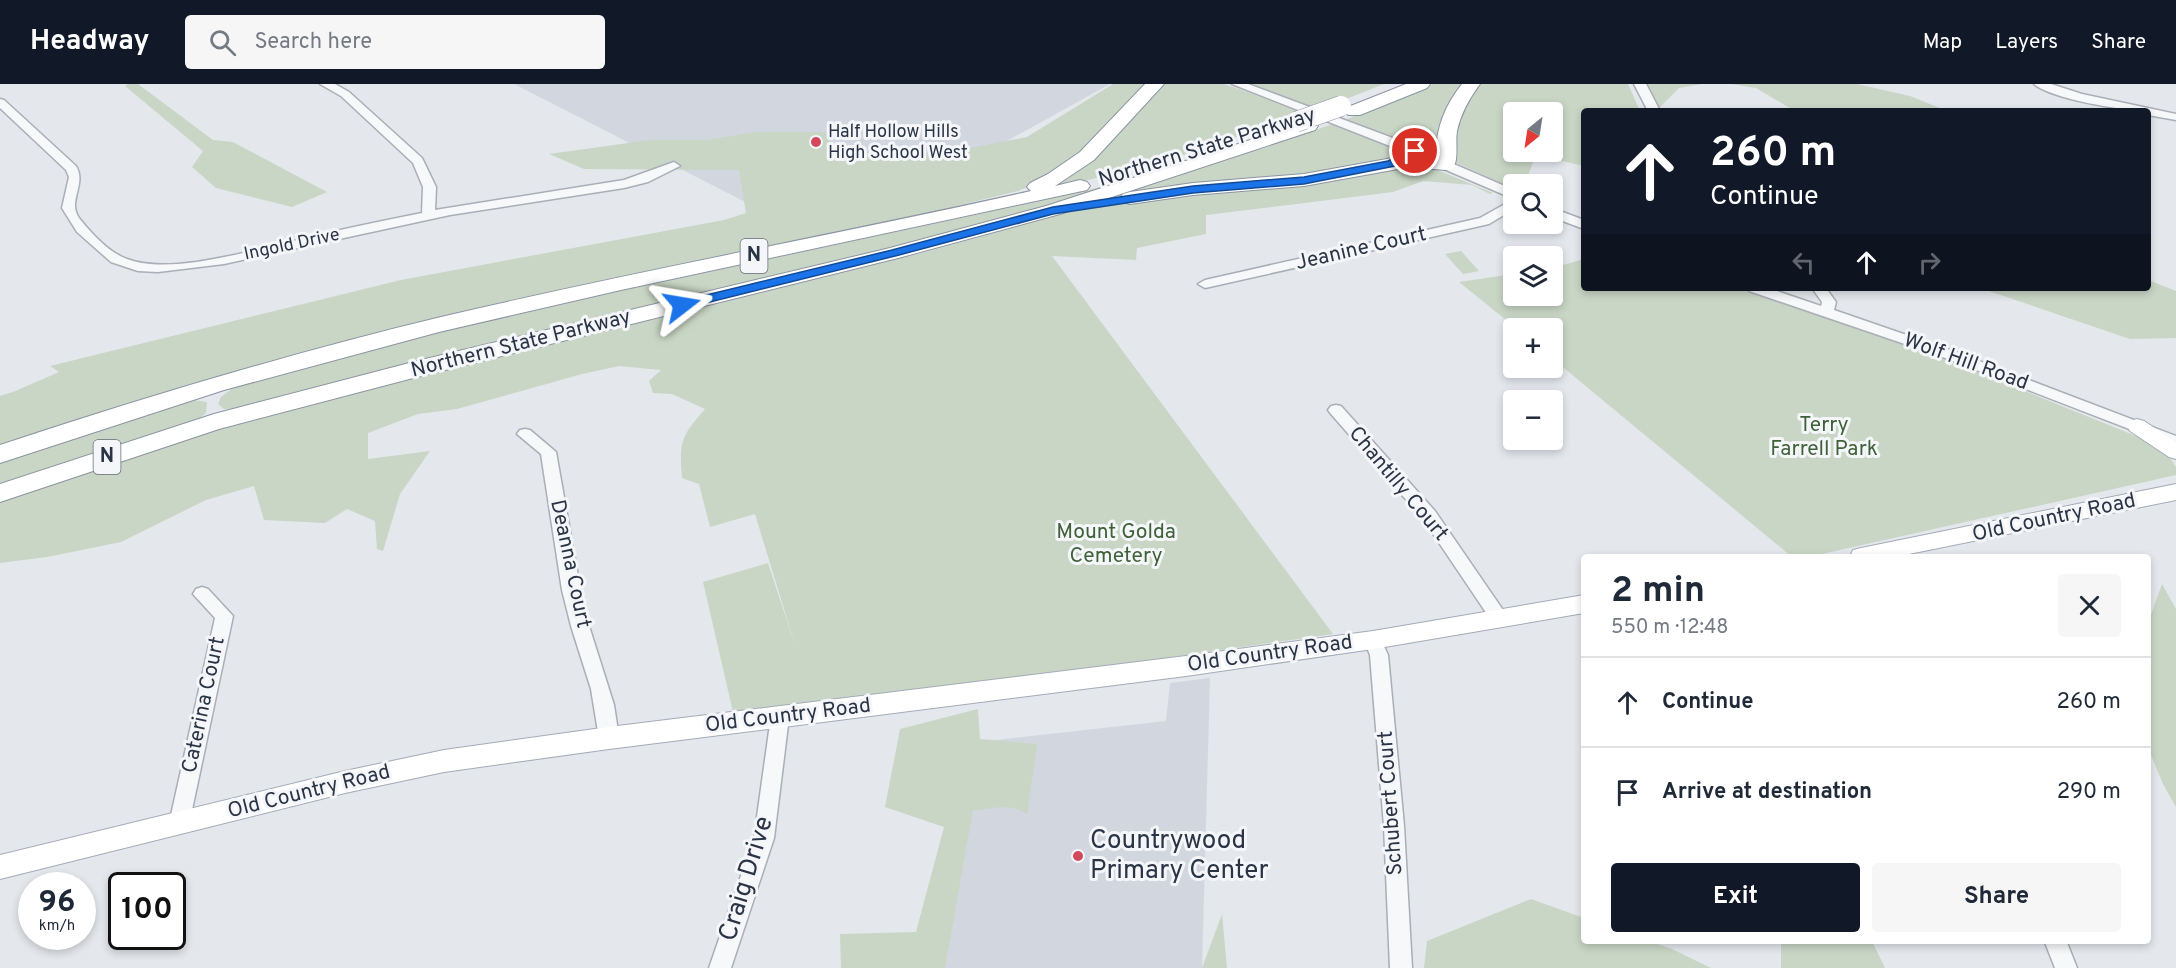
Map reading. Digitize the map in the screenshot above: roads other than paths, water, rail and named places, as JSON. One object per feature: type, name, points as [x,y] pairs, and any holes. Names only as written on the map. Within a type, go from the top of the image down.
[{"type":"highway","points":[[982,208],[1045,184],[1081,162],[1102,143],[1155,84]]},
{"type":"highway","name":"Northern State Parkway","points":[[1348,109],[1398,84]]},
{"type":"highway","name":"Northern State Parkway","points":[[0,493],[214,423],[417,369],[895,253],[1053,210],[1421,84]]},
{"type":"highway","points":[[1053,210],[1193,189],[1304,180],[1417,160],[1446,164],[1446,142],[1454,109],[1471,84]]},
{"type":"highway","name":"Northern State Parkway","points":[[0,454],[212,386],[347,348],[485,314],[1105,180],[1303,124]]},
{"type":"highway","points":[[1391,164],[1415,151]]},
{"type":"highway","points":[[212,386],[214,423]]},
{"type":"main road","points":[[2137,426],[2176,452]]},
{"type":"main road","name":"Old Country Road","points":[[1881,554],[2176,492]]},
{"type":"main road","name":"Old Country Road","points":[[0,867],[399,770],[609,738],[1373,640],[1581,604]]},
{"type":"street","points":[[326,84],[345,94],[418,161],[431,187],[428,215]]},
{"type":"street","points":[[1238,84],[1415,151],[1503,190]]},
{"type":"street","points":[[1640,84],[1652,108]]},
{"type":"street","points":[[2040,84],[2079,97],[2132,108]]},
{"type":"street","name":"Ingold Drive","points":[[0,102],[72,169],[75,177],[68,202],[68,211],[110,255],[122,262],[161,268],[206,263],[428,215],[624,184],[644,179],[674,166]]},
{"type":"street","points":[[2151,112],[2176,117]]},
{"type":"street","name":"Jeanine Court","points":[[1205,284],[1484,221],[1503,210]]},
{"type":"street","points":[[1563,216],[1581,224]]},
{"type":"street","name":"Wolf Hill Road","points":[[1763,291],[1945,353],[2176,442]]},
{"type":"street","points":[[1821,291],[1829,302],[1827,312]]},
{"type":"street","name":"Chantilly Court","points":[[1336,410],[1429,515],[1499,618]]},
{"type":"street","name":"Deanna Court","points":[[525,434],[548,452],[576,611],[593,660],[608,719],[609,738]]},
{"type":"street","name":"Caterina Court","points":[[179,824],[224,615],[202,594]]},
{"type":"street","name":"Schubert Court","points":[[1373,640],[1380,655],[1394,826],[1401,968]]},
{"type":"street","name":"Craig Drive","points":[[720,968],[764,838],[780,717]]},
{"type":"street","points":[[2057,944],[2066,968]]},
{"type":"place","name":"Half Hollow Hills High School West","points":[[816,142]]},
{"type":"place","name":"Countrywood Primary Center","points":[[1078,856]]},
{"type":"park label","name":"Terry Farrell Park","points":[[1824,437]]},
{"type":"park label","name":"Mount Golda Cemetery","points":[[1116,544]]}]
